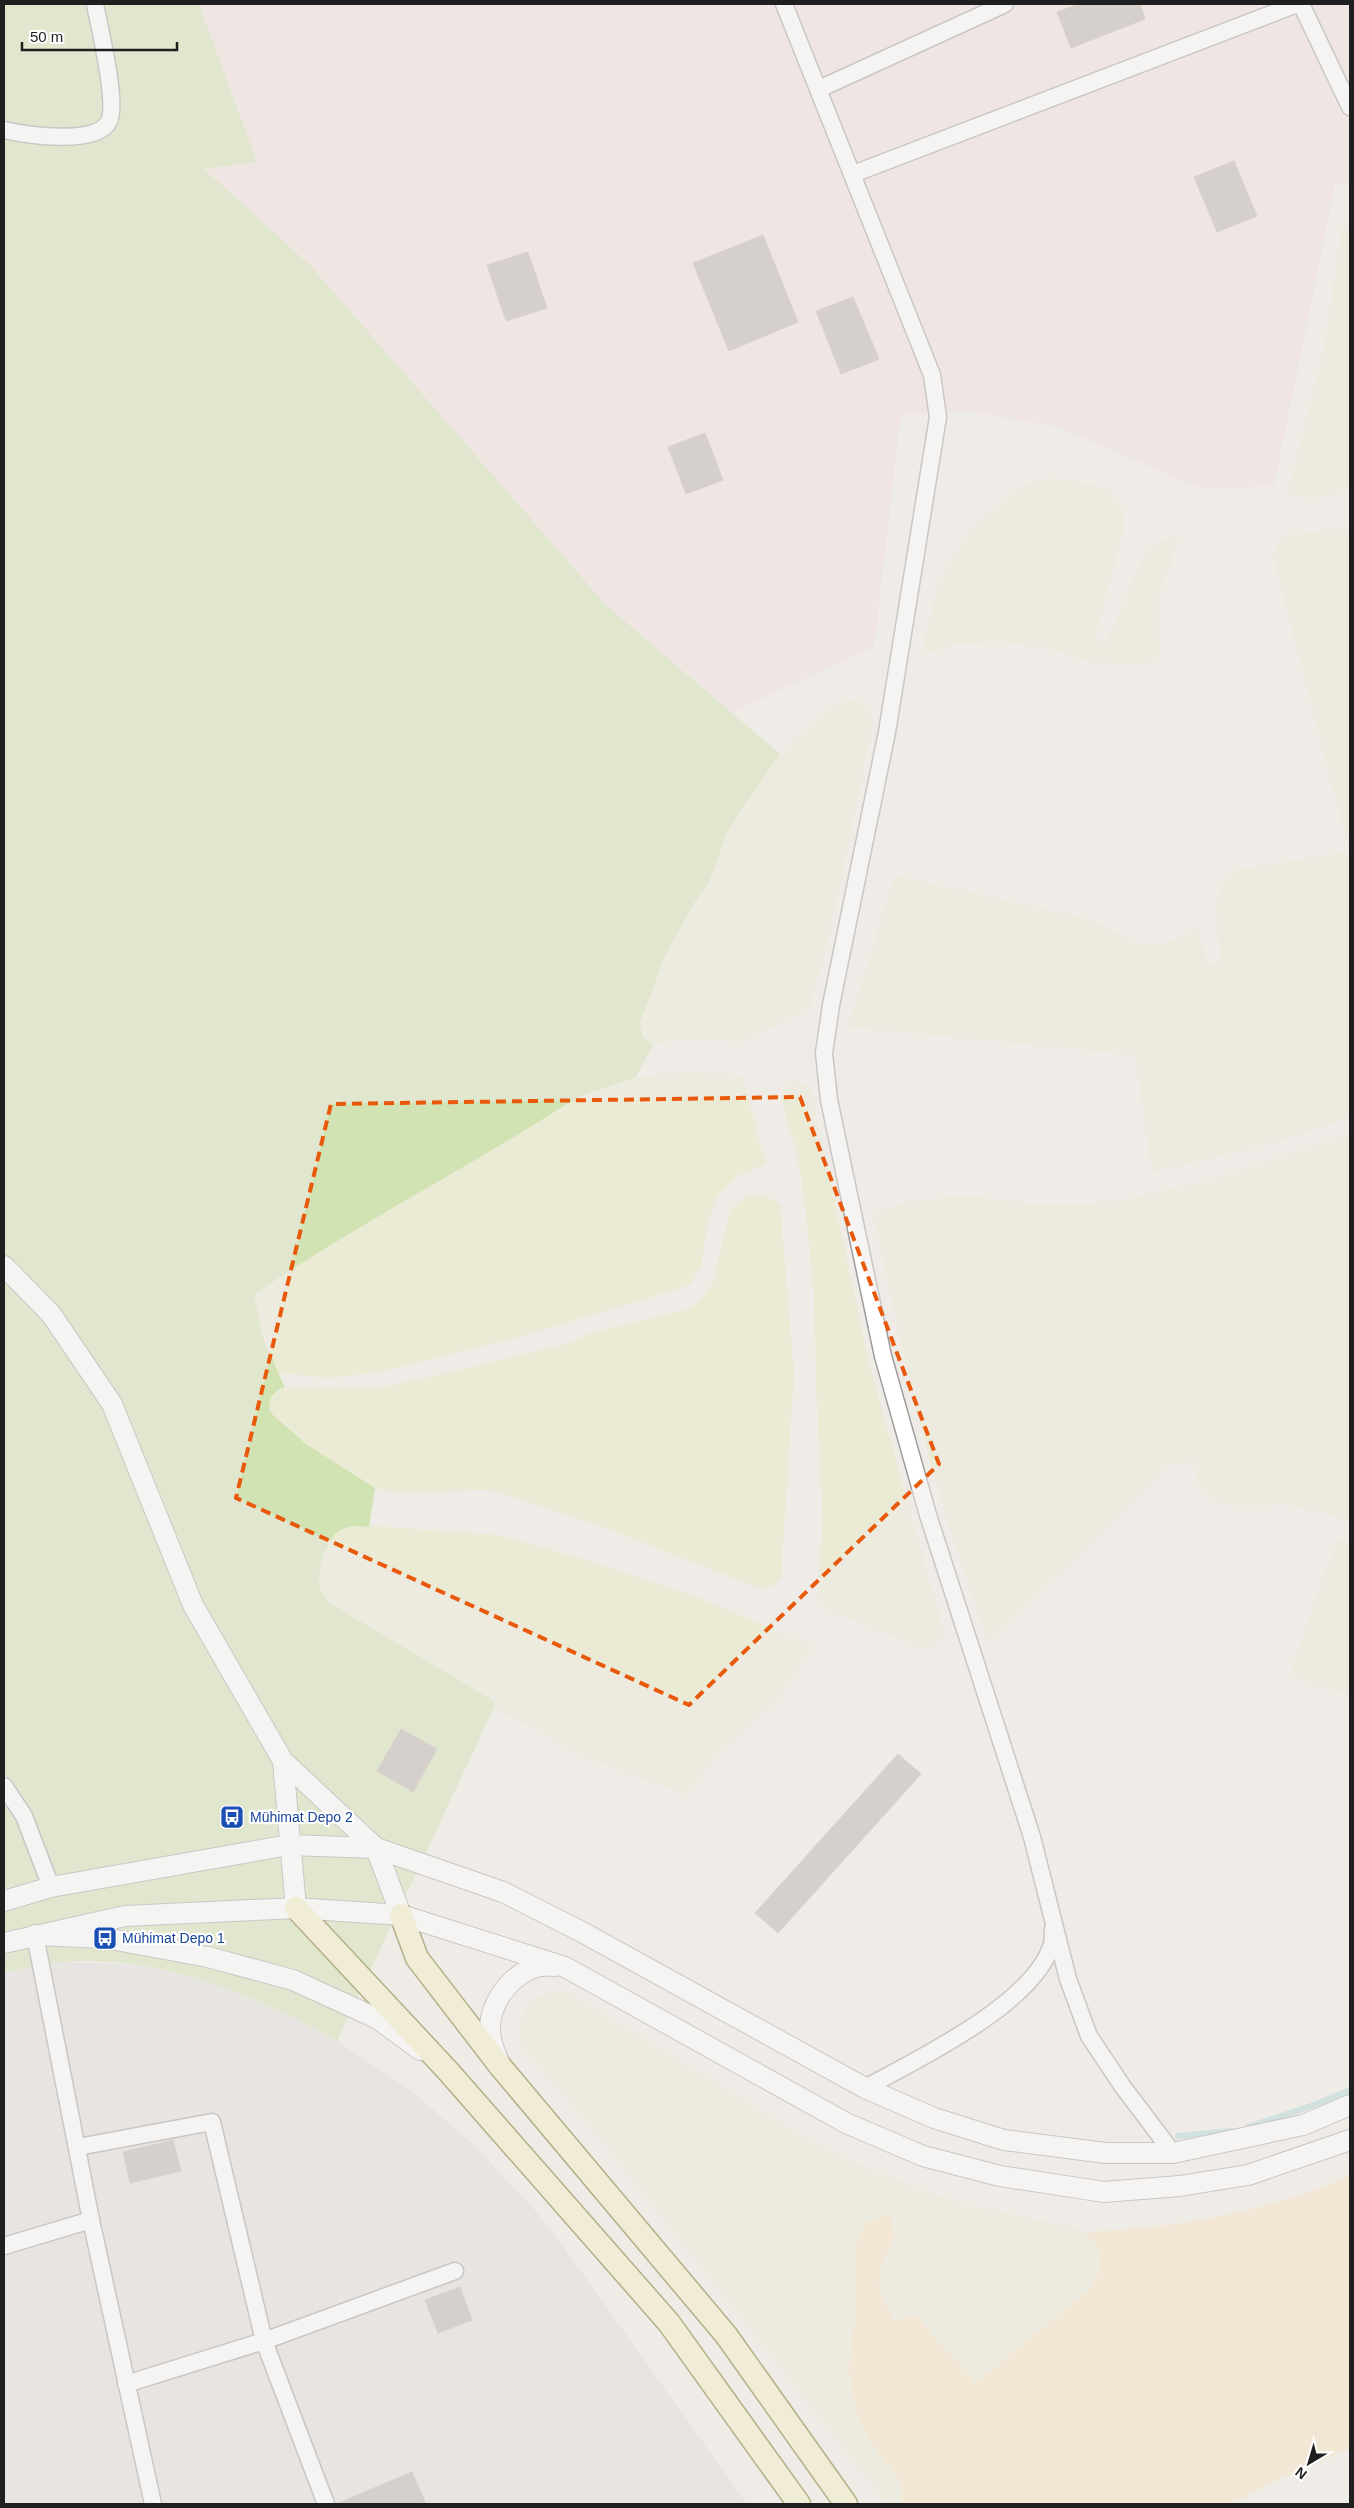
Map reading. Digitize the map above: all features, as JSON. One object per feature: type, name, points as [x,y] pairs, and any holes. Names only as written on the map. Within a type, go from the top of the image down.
[{"type":"main road","points":[[296,1908],[448,2071],[669,2323],[799,2504]]},
{"type":"main road","points":[[401,1915],[417,1958],[500,2066],[726,2335],[846,2504]]},
{"type":"street","points":[[4,130],[40,135],[87,135],[100,131],[109,122],[111,109],[105,54],[95,4]]},
{"type":"street","points":[[784,4],[932,375],[938,417],[887,732],[831,1006],[824,1053],[829,1100],[883,1356],[928,1515],[1032,1837],[1068,1979],[1089,2036],[1123,2088],[1174,2153]]},
{"type":"street","points":[[819,89],[1005,4]]},
{"type":"street","points":[[853,174],[1297,4]]},
{"type":"street","points":[[1301,4],[1350,107]]},
{"type":"street","points":[[4,1266],[51,1314],[112,1404],[193,1605],[283,1761],[376,1848],[401,1915]]},
{"type":"street","points":[[283,1761],[296,1908]]},
{"type":"street","points":[[4,1786],[24,1816],[51,1887]]},
{"type":"street","points":[[4,1901],[51,1887],[289,1844],[376,1848],[503,1892],[582,1932],[865,2088],[934,2118],[1004,2140],[1106,2153],[1174,2153],[1303,2125],[1350,2105]]},
{"type":"street","points":[[4,1943],[125,1916],[296,1908],[401,1915],[566,1967],[846,2123],[923,2156],[1000,2176],[1104,2192],[1180,2186],[1248,2175],[1350,2140]]},
{"type":"street","points":[[865,2088],[963,2034],[1003,2005],[1032,1979],[1052,1944],[1054,1918]]},
{"type":"street","points":[[35,1935],[105,1938],[208,1957],[293,1980],[378,2019],[448,2071]]},
{"type":"street","points":[[35,1935],[91,2220],[153,2504]]},
{"type":"street","points":[[500,2066],[492,2046],[490,2025],[496,2004],[507,1985],[524,1972],[545,1964],[566,1967]]},
{"type":"street","points":[[78,2147],[212,2122],[264,2341],[326,2504]]},
{"type":"street","points":[[4,2246],[91,2220]]},
{"type":"street","points":[[126,2384],[264,2341],[455,2271]]},
{"type":"highlighted area","points":[[800,1097],[939,1464],[689,1705],[236,1498],[331,1104]]},
{"type":"shaded area","points":[[199,4],[1350,4],[1350,184],[1335,184],[1274,486],[1202,489],[1058,427],[968,411],[901,414],[874,647],[732,712],[605,604],[310,265],[204,169],[257,161]]},
{"type":"shaded area","points":[[59,1962],[124,1964],[156,1968],[219,1985],[299,2020],[337,2041],[409,2089],[474,2145],[533,2208],[560,2242],[747,2504],[4,2504],[4,1973]]},
{"type":"green space","points":[[4,4],[199,4],[257,162],[204,169],[310,265],[605,604],[780,754],[727,833],[709,882],[693,905],[666,954],[640,1022],[643,1037],[653,1045],[636,1077],[586,1094],[562,1107],[368,1222],[254,1295],[262,1335],[285,1388],[279,1389],[271,1397],[269,1409],[273,1415],[306,1444],[375,1488],[369,1527],[359,1526],[343,1529],[332,1537],[328,1544],[319,1573],[319,1584],[323,1594],[331,1604],[494,1701],[494,1708],[337,2041],[238,1993],[169,1971],[133,1964],[97,1961],[60,1962],[4,1973]]},
{"type":"green space","points":[[1342,225],[1350,226],[1350,489],[1329,497],[1287,496],[1324,349]]},
{"type":"green space","points":[[1051,478],[1065,479],[1106,488],[1113,494],[1123,509],[1125,526],[1096,635],[1098,642],[1101,644],[1107,641],[1142,559],[1148,550],[1164,539],[1180,536],[1157,604],[1161,654],[1153,662],[1145,665],[1094,663],[1046,648],[997,642],[957,644],[923,655],[926,632],[938,587],[962,542],[979,522],[1015,490],[1038,480]]},
{"type":"green space","points":[[1350,529],[1350,1118],[1252,1149],[1152,1172],[1135,1055],[848,1027],[895,875],[1088,919],[1140,943],[1165,943],[1177,939],[1197,925],[1208,966],[1221,963],[1215,903],[1222,884],[1228,876],[1236,870],[1349,851],[1273,557],[1277,544],[1286,535]]},
{"type":"green space","points":[[851,699],[858,700],[868,708],[874,719],[830,933],[809,1011],[741,1042],[684,1040],[653,1045],[648,1042],[640,1030],[640,1022],[652,987],[679,929],[709,882],[727,833],[766,771],[796,738],[833,705]]},
{"type":"green space","points":[[689,1071],[743,1076],[765,1164],[738,1176],[718,1196],[708,1220],[701,1266],[690,1284],[522,1336],[381,1372],[329,1378],[279,1373],[262,1335],[254,1295],[342,1236],[586,1094],[636,1077]]},
{"type":"green space","points":[[794,1081],[807,1084],[811,1088],[868,1360],[944,1632],[939,1642],[930,1648],[924,1649],[831,1612],[825,1608],[817,1596],[823,1523],[814,1294],[805,1204],[798,1158],[781,1096],[783,1089]]},
{"type":"green space","points":[[1350,1133],[1350,1523],[1327,1514],[1285,1505],[1236,1507],[1223,1504],[1200,1490],[1196,1477],[1199,1463],[1168,1465],[1084,1551],[988,1641],[945,1515],[924,1437],[904,1360],[873,1213],[912,1201],[953,1196],[973,1196],[1042,1205],[1117,1201],[1206,1181]]},
{"type":"green space","points":[[759,1194],[780,1204],[794,1374],[781,1577],[774,1586],[759,1588],[608,1529],[490,1490],[395,1492],[375,1488],[306,1444],[273,1415],[269,1409],[271,1397],[279,1389],[381,1388],[564,1345],[597,1331],[685,1310],[702,1299],[714,1280],[730,1210],[743,1198]]},
{"type":"green space","points":[[360,1525],[497,1535],[577,1557],[694,1596],[814,1646],[778,1700],[720,1752],[687,1795],[586,1758],[494,1708],[494,1701],[331,1604],[322,1593],[318,1579],[328,1540],[342,1529]]},
{"type":"green space","points":[[1337,1539],[1350,1545],[1350,1696],[1309,1683],[1290,1673]]},
{"type":"green space","points":[[557,1991],[568,1992],[798,2133],[839,2156],[926,2191],[971,2205],[1076,2228],[1091,2238],[1097,2246],[1100,2254],[1100,2273],[1090,2289],[976,2384],[915,2315],[894,2321],[882,2299],[879,2288],[881,2265],[895,2236],[890,2214],[855,2323],[851,2340],[849,2374],[856,2409],[863,2427],[872,2444],[902,2484],[902,2504],[887,2504],[594,2131],[521,2046],[519,2025],[527,2006],[536,1998]]},
{"type":"sand","points":[[1350,2176],[1350,2449],[1284,2477],[1230,2504],[902,2504],[902,2484],[872,2444],[863,2427],[856,2409],[849,2374],[851,2340],[855,2323],[857,2238],[869,2220],[890,2214],[895,2236],[881,2265],[879,2288],[882,2299],[894,2321],[915,2315],[976,2383],[1090,2289],[1098,2274],[1100,2259],[1095,2245],[1084,2232],[1153,2227],[1220,2216],[1286,2200]]},
{"type":"building","points":[[1079,4],[1140,4],[1145,19],[1071,48],[1057,12]]},
{"type":"building","points":[[1234,161],[1257,216],[1217,232],[1194,177]]},
{"type":"building","points":[[763,235],[798,322],[729,351],[693,263]]},
{"type":"building","points":[[528,252],[547,308],[506,321],[487,265]]},
{"type":"building","points":[[853,297],[879,359],[841,374],[816,311]]},
{"type":"building","points":[[705,433],[723,480],[686,494],[668,447]]},
{"type":"building","points":[[401,1729],[437,1749],[413,1792],[377,1771]]},
{"type":"building","points":[[898,1754],[921,1774],[778,1933],[755,1913]]},
{"type":"building","points":[[173,2140],[181,2171],[130,2183],[123,2152]]},
{"type":"building","points":[[460,2287],[472,2320],[438,2333],[425,2300]]},
{"type":"building","points":[[412,2472],[426,2504],[336,2504]]},
{"type":"waterway","points":[[1248,2127],[1314,2105],[1350,2090]]},
{"type":"waterway","points":[[1178,2136],[1231,2131]]},
{"type":"place","name":"Mühimat Depo 2","points":[[232,1817]]},
{"type":"place","name":"Mühimat Depo 1","points":[[105,1938]]}]
